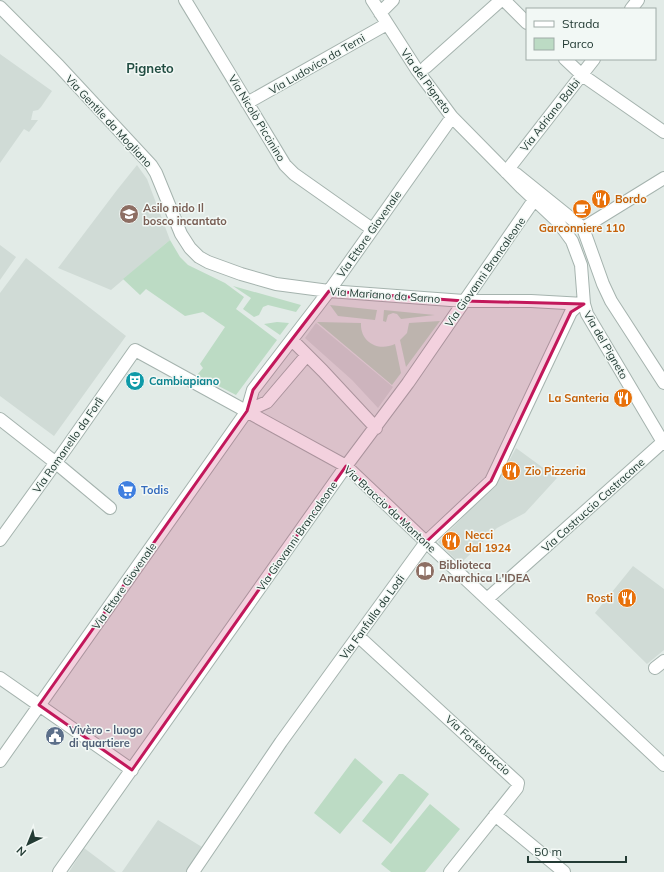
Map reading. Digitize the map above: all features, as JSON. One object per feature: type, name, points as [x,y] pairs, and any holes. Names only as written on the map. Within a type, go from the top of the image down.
[{"type":"street","name":"Via del Pigneto","points":[[372,0],[428,85],[452,117],[534,200],[559,223],[572,241],[581,265],[584,304],[590,319],[664,442]]},
{"type":"street","points":[[380,13],[393,0]]},
{"type":"street","points":[[426,67],[502,0],[526,22]]},
{"type":"street","points":[[632,8],[638,0]]},
{"type":"street","name":"Via Nicolò Piccinino","points":[[189,2],[247,103],[287,167],[294,174],[372,228]]},
{"type":"street","name":"Via Gentile da Mogliano","points":[[0,7],[59,66],[154,170],[187,245],[199,257],[213,265]]},
{"type":"street","name":"Via Ludovico da Terni","points":[[247,103],[387,24]]},
{"type":"street","points":[[566,60],[582,75],[664,132]]},
{"type":"street","name":"Via Adriano Balbi","points":[[506,172],[593,60]]},
{"type":"street","name":"Via Ettore Giovenale","points":[[0,761],[247,411],[253,390],[328,291],[452,117]]},
{"type":"street","name":"Via del Pigneto","points":[[506,172],[516,174],[583,228]]},
{"type":"street","points":[[664,178],[583,228],[603,284],[611,301],[664,383]]},
{"type":"street","name":"Via Giovanni Brancaleone","points":[[59,872],[346,466],[376,428],[408,383],[534,200]]},
{"type":"street","name":"Via Mariano da Sarno","points":[[213,265],[266,282],[311,290],[464,301],[531,301],[584,304]]},
{"type":"street","name":"Via Fanfulla da Lodi","points":[[193,872],[281,742],[426,542],[491,480],[571,312],[576,306],[584,304]]},
{"type":"street","points":[[292,340],[376,428]]},
{"type":"street","name":"Via Braccio da Montone","points":[[135,350],[346,466],[664,765]]},
{"type":"street","name":"Via Romanello da Forlì","points":[[0,540],[135,350]]},
{"type":"street","points":[[247,411],[267,402],[307,355]]},
{"type":"street","points":[[0,419],[56,462],[110,508]]},
{"type":"street","name":"Via Castruccio Castracane","points":[[487,599],[664,442]]},
{"type":"street","name":"Via Fortebraccio","points":[[358,636],[516,780],[518,784],[517,788],[450,872]]},
{"type":"street","points":[[0,678],[132,770]]},
{"type":"street","points":[[495,815],[564,872]]},
{"type":"highlighted area","points":[[329,291],[464,301],[584,304],[571,312],[491,481],[426,542],[346,466],[132,770],[39,705],[247,411],[253,390]]},
{"type":"shaded area","points":[[0,54],[52,91],[41,107],[38,110],[33,111],[31,120],[38,120],[29,132],[24,129],[0,163]]},
{"type":"shaded area","name":"Asilo nido Il bosco incantato","points":[[137,165],[147,179],[170,240],[111,290],[58,268],[117,190]]},
{"type":"shaded area","points":[[0,245],[16,257],[0,280]]},
{"type":"shaded area","points":[[26,258],[126,336],[54,436],[0,396],[0,293]]},
{"type":"shaded area","points":[[316,323],[393,387],[378,408],[352,380],[305,338]]},
{"type":"shaded area","points":[[516,448],[557,478],[525,513],[497,528],[460,564],[438,542],[497,483]]},
{"type":"shaded area","points":[[633,566],[664,589],[664,650],[647,664],[595,613]]},
{"type":"shaded area","points":[[158,820],[202,847],[186,872],[122,872]]},
{"type":"shaded area","points":[[84,848],[116,872],[69,872]]},
{"type":"green space","points":[[170,240],[180,257],[188,265],[225,283],[244,297],[236,309],[277,340],[236,395],[197,375],[203,368],[200,364],[225,327],[203,312],[185,316],[146,289],[140,295],[123,279]]},
{"type":"green space","points":[[233,286],[301,305],[296,312],[268,305],[263,307],[259,315],[254,317],[243,309],[251,298]]},
{"type":"green space","points":[[330,305],[377,310],[375,320],[338,316]]},
{"type":"green space","points":[[384,310],[435,315],[401,319],[397,314],[393,313],[388,315],[386,322],[383,321]]},
{"type":"green space","points":[[440,321],[406,367],[400,340],[407,333],[409,323]]},
{"type":"green space","points":[[277,322],[289,323],[280,335],[264,324]]},
{"type":"green space","points":[[317,322],[361,323],[361,330],[371,344],[382,347],[395,344],[401,373],[392,385]]},
{"type":"green space","points":[[355,758],[383,782],[340,834],[314,813]]},
{"type":"green space","points":[[399,774],[403,774],[429,794],[391,844],[362,821]]},
{"type":"green space","points":[[430,804],[460,829],[425,872],[391,872],[381,864]]},
{"type":"place","name":"Bordo","points":[[601,199]]},
{"type":"place","name":"Garconniere 110","points":[[582,209]]},
{"type":"place","name":"Asilo nido Il bosco incantato","points":[[129,214]]},
{"type":"place","name":"Cambiapiano","points":[[135,381]]},
{"type":"place","name":"La Santeria","points":[[623,398]]},
{"type":"place","name":"Zio Pizzeria","points":[[511,471]]},
{"type":"place","name":"Todis","points":[[127,490]]},
{"type":"place","name":"Necci dal 1924","points":[[451,541]]},
{"type":"place","name":"Biblioteca Anarchica L'IDEA","points":[[425,571]]},
{"type":"place","name":"Rosti","points":[[627,598]]},
{"type":"place","name":"Vivèro - luogo di quartiere","points":[[55,736]]},
{"type":"district","name":"Pigneto","points":[[150,68]]}]
